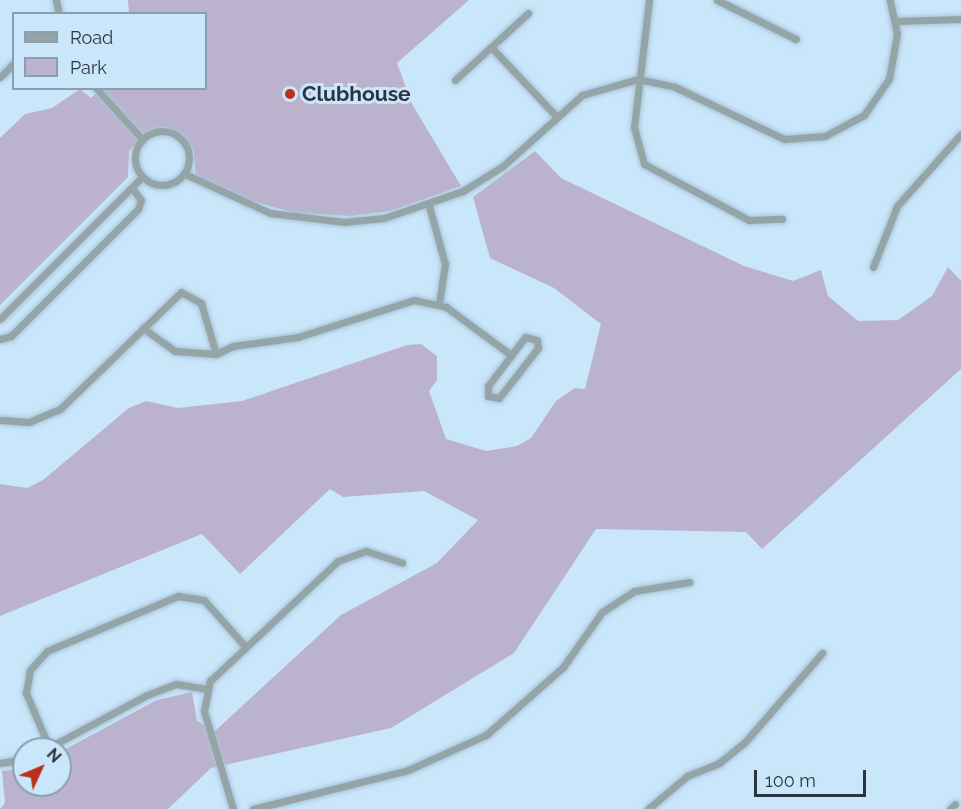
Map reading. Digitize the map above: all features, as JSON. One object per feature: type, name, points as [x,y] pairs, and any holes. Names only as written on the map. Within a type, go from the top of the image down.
[{"type":"street","points":[[649,0],[638,79],[634,136],[644,164],[749,220],[782,219]]},
{"type":"street","points":[[717,0],[796,39]]},
{"type":"street","points":[[185,174],[255,208],[308,219],[364,221],[429,206],[493,173],[590,91],[638,79],[687,92],[776,136],[815,139],[855,122],[878,99],[893,69],[897,21],[890,0]]},
{"type":"street","points":[[455,80],[528,13]]},
{"type":"street","points":[[897,21],[961,19]]},
{"type":"street","points":[[491,47],[557,117]]},
{"type":"street","points":[[0,77],[12,65]]},
{"type":"street","points":[[98,90],[142,138]]},
{"type":"street","points":[[158,130],[176,134],[190,156],[185,174],[164,185],[142,177],[135,153],[142,138],[158,130]]},
{"type":"street","points":[[873,267],[897,206],[961,134]]},
{"type":"street","points":[[0,319],[142,177]]},
{"type":"street","points":[[0,339],[11,336],[138,210],[141,200],[132,188]]},
{"type":"street","points":[[429,206],[445,264],[439,304]]},
{"type":"street","points":[[0,420],[29,422],[51,415],[143,328],[186,292],[201,303],[216,354]]},
{"type":"street","points":[[143,328],[175,351],[216,354],[233,346],[298,337],[407,301],[439,304],[510,355]]},
{"type":"street","points":[[525,337],[537,340],[538,348],[522,370],[500,398],[492,399],[486,389],[510,355],[525,337]]},
{"type":"street","points":[[233,809],[204,711],[206,689],[244,645],[346,556],[376,552],[402,563]]},
{"type":"street","points":[[253,809],[408,770],[486,735],[563,667],[602,612],[634,591],[688,582]]},
{"type":"street","points":[[43,737],[26,693],[30,670],[47,651],[178,596],[204,600],[244,645]]},
{"type":"street","points":[[648,809],[687,776],[719,763],[745,742],[822,653]]},
{"type":"street","points":[[68,737],[147,695],[176,684],[206,689]]},
{"type":"green space","points":[[128,0],[469,0],[397,63],[412,104],[461,186],[391,211],[351,216],[295,213],[242,198],[196,176],[193,150],[183,135],[166,127],[151,129],[129,151],[128,177],[0,305],[0,138],[25,114],[52,108],[79,90],[91,98],[100,90],[207,90],[207,12],[129,12]]},
{"type":"green space","points":[[535,151],[561,178],[744,266],[793,281],[821,270],[828,296],[858,321],[898,320],[932,296],[948,267],[961,281],[961,369],[762,549],[746,532],[596,529],[514,653],[391,728],[211,768],[168,809],[0,809],[5,803],[2,771],[12,770],[12,797],[72,797],[72,746],[157,700],[192,692],[197,721],[215,731],[341,615],[437,563],[478,520],[424,491],[343,497],[330,489],[240,574],[202,534],[0,616],[0,484],[27,488],[43,480],[129,408],[146,401],[178,408],[242,401],[407,345],[421,344],[437,356],[437,380],[429,391],[446,439],[486,451],[517,446],[531,438],[556,401],[575,388],[585,389],[601,324],[554,288],[490,258],[473,197]]},
{"type":"place","name":"Clubhouse","points":[[290,94]]}]
